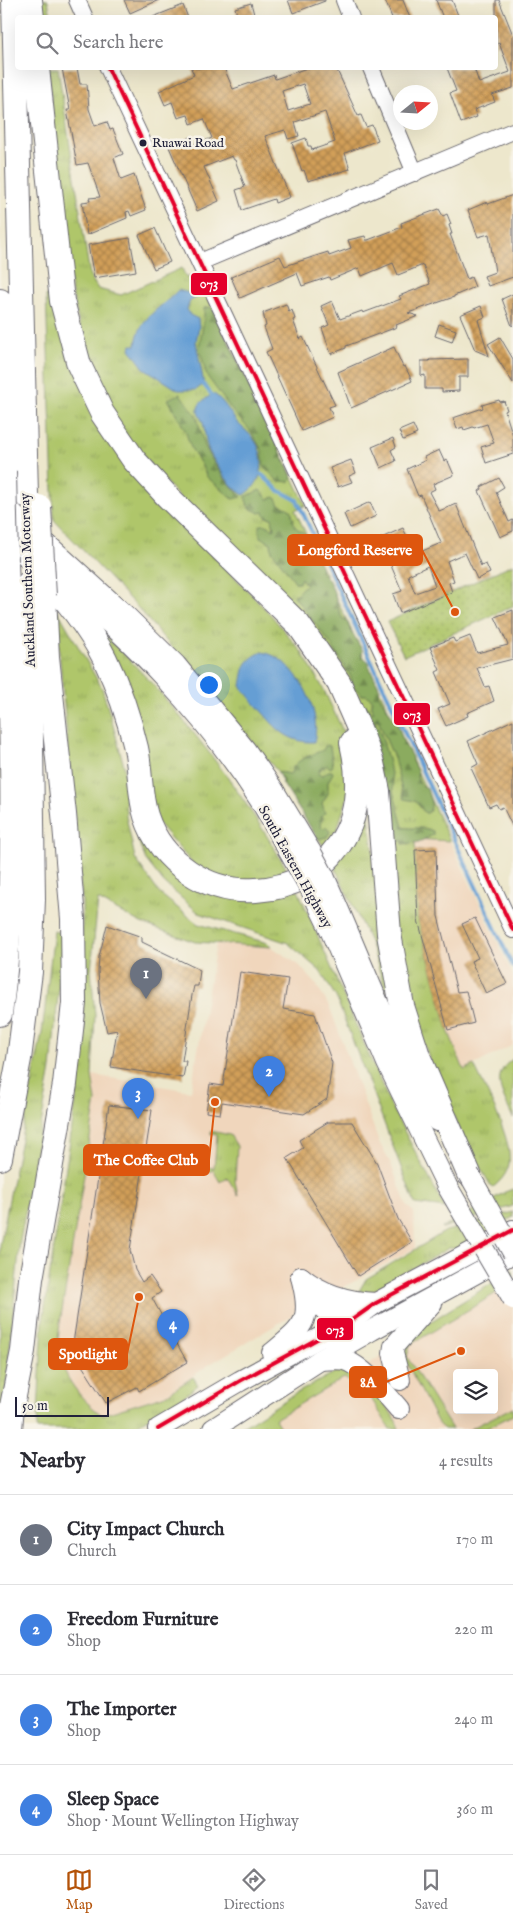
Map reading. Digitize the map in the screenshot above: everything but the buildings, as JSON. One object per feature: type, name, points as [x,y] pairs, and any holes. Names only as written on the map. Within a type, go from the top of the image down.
[{"type":"highway","name":"Auckland Southern Motorway","points":[[14,0],[15,52]]},
{"type":"highway","points":[[30,0],[32,15]]},
{"type":"highway","name":"Auckland Southern Motorway","points":[[0,1158],[18,1059],[30,972],[37,590],[18,206],[15,70]]},
{"type":"highway","points":[[37,70],[62,301],[72,342],[86,381],[112,429],[134,460],[167,496],[298,624],[319,651],[339,683],[361,732],[372,763],[378,791],[389,934],[402,1006],[418,1056],[468,1174]]},
{"type":"highway","name":"Auckland Southern Motorway","points":[[0,301],[4,471],[13,553],[13,861],[8,957],[0,1014]]},
{"type":"highway","points":[[13,553],[82,621],[105,660],[126,709],[136,750],[143,805],[151,830],[161,845],[171,858],[195,876],[218,886],[250,891],[274,889],[294,882],[319,868],[341,842],[355,806],[358,787],[352,745],[330,688],[305,646],[256,584]]},
{"type":"highway","points":[[0,605],[13,553]]},
{"type":"highway","points":[[10,1429],[12,1406],[23,1351],[31,1279],[65,1084],[74,1003],[73,919],[64,814],[47,657],[37,590]]},
{"type":"highway","points":[[23,1351],[24,1429]]},
{"type":"main road","name":"South Eastern Highway","points":[[0,500],[124,614],[176,665],[245,749],[273,789],[303,857],[357,949],[417,1088],[513,1253]]},
{"type":"main road","name":"South Eastern Highway","points":[[0,526],[13,553],[96,608],[190,706],[303,857]]},
{"type":"main road","name":"South Eastern Highway","points":[[316,881],[328,925],[387,1063],[447,1186],[513,1299]]},
{"type":"main road","points":[[158,1429],[240,1381],[352,1320],[376,1303],[513,1230]]},
{"type":"main road","points":[[213,1429],[320,1360],[513,1253]]},
{"type":"main road","points":[[240,1381],[297,1332],[304,1323],[306,1313],[305,1292],[301,1278],[316,1288],[335,1296],[376,1303]]},
{"type":"main road","points":[[305,1292],[326,1311],[352,1320]]},
{"type":"main road","points":[[400,1380],[393,1353],[394,1346],[438,1295]]},
{"type":"main road","points":[[320,1360],[348,1362],[367,1375],[399,1409]]},
{"type":"street","points":[[78,0],[84,15]]},
{"type":"street","points":[[344,0],[350,15]]},
{"type":"street","points":[[109,70],[513,930]]},
{"type":"street","points":[[372,70],[415,173]]},
{"type":"street","points":[[200,262],[513,131]]},
{"type":"shaded area","points":[[415,839],[450,841],[513,976],[513,1045],[464,1070],[448,1030],[418,920]]},
{"type":"shaded area","points":[[216,944],[272,947],[299,965],[316,984],[330,1008],[379,1142],[391,1164],[407,1206],[414,1212],[415,1248],[337,1291],[297,1309],[291,1316],[210,1364],[166,1395],[102,1415],[84,1402],[66,1375],[58,1349],[60,1323],[96,1101],[92,1075],[191,1091]]},
{"type":"shaded area","points":[[513,1280],[513,1429],[258,1429],[344,1378]]},
{"type":"green space","points":[[41,0],[48,0],[51,15],[43,15]]},
{"type":"green space","points":[[48,70],[58,70],[90,276],[98,289],[121,295],[182,268],[186,278],[197,274],[306,505],[295,510],[450,841],[415,839],[418,920],[448,1030],[464,1070],[474,1065],[497,1114],[507,1141],[509,1154],[508,1168],[503,1178],[492,1188],[463,1137],[434,1073],[408,998],[349,690],[116,424],[89,368],[70,284]]},
{"type":"green space","points":[[46,295],[56,295],[131,469],[271,615],[301,651],[323,688],[343,731],[353,782],[331,847],[322,844],[283,784],[278,772],[138,608],[54,520]]},
{"type":"green space","points":[[212,307],[292,477],[290,482],[278,481],[264,467],[262,450],[249,429],[234,413],[207,376],[199,348],[204,308]]},
{"type":"green space","points":[[180,394],[196,415],[205,446],[214,463],[224,478],[242,497],[233,499],[207,477],[168,399]]},
{"type":"green space","points":[[260,490],[268,499],[275,497],[279,504],[291,510],[295,527],[304,533],[321,566],[320,571],[332,586],[342,618],[347,621],[363,651],[361,655],[369,662],[369,666],[380,689],[378,694],[398,725],[404,743],[418,772],[417,777],[420,784],[427,788],[431,804],[428,813],[425,813],[415,801],[404,799],[394,758],[377,718],[375,722],[381,734],[389,763],[393,791],[403,827],[424,828],[433,831],[433,835],[419,842],[403,844],[402,840],[395,843],[361,709],[366,706],[371,712],[374,712],[372,699],[353,689],[351,677],[330,643],[294,596],[306,584],[301,578],[299,583],[296,583],[272,551],[271,543],[260,537],[259,526],[264,524],[274,529],[272,518],[266,517],[264,512],[260,513],[249,508],[245,497]]},
{"type":"green space","points":[[513,564],[513,606],[404,656],[387,622]]},
{"type":"green space","points":[[55,606],[102,688],[124,766],[126,816],[135,858],[159,893],[198,924],[268,943],[272,947],[195,942],[141,923],[98,900],[91,970],[95,1015],[92,1075],[96,1101],[60,1323],[58,1351],[64,1370],[74,1387],[102,1415],[166,1395],[193,1377],[198,1385],[183,1397],[130,1429],[37,1429],[43,1320],[80,1074],[83,1016],[82,901]]},
{"type":"green space","points":[[96,625],[156,688],[229,779],[277,852],[291,877],[264,886],[202,875],[151,815]]},
{"type":"green space","points":[[326,745],[330,746],[333,766],[331,768],[326,765],[321,768],[318,774],[323,775],[328,771],[333,773],[328,782],[328,794],[322,803],[325,813],[322,815],[323,818],[320,824],[322,828],[327,827],[330,832],[327,837],[318,839],[283,784],[278,772],[291,774],[295,765],[308,756],[323,750]]},
{"type":"green space","points":[[366,796],[393,991],[386,992],[370,942],[335,868]]},
{"type":"green space","points":[[135,822],[177,874],[298,890],[391,1106],[445,1208],[415,1204],[336,997],[320,971],[288,943],[199,913],[164,883],[146,860],[138,841]]},
{"type":"green space","points":[[54,931],[64,934],[51,1069],[20,1241],[2,1429],[0,1429],[0,1245],[42,1033]]},
{"type":"green space","points":[[513,1059],[513,1118],[502,1094],[500,1079],[505,1065]]},
{"type":"green space","points":[[211,1131],[230,1135],[237,1146],[235,1181],[238,1195],[227,1177],[220,1182],[213,1170],[207,1173],[205,1167],[214,1168],[217,1135],[211,1134]]},
{"type":"green space","points":[[513,1189],[513,1206],[442,1228],[505,1192]]},
{"type":"green space","points":[[513,1212],[513,1217],[460,1249],[449,1248],[370,1293],[359,1291],[366,1279],[446,1231]]},
{"type":"green space","points":[[513,1270],[513,1283],[410,1345],[407,1357],[452,1429],[444,1429],[439,1425],[405,1360],[404,1352],[412,1337],[425,1325]]},
{"type":"green space","points":[[339,1370],[357,1377],[366,1384],[383,1402],[399,1429],[390,1429],[369,1395],[362,1398],[354,1384],[344,1378],[275,1419],[281,1429],[267,1429],[264,1425],[258,1429],[239,1429],[295,1394]]},
{"type":"green space","points":[[513,1407],[513,1415],[485,1429],[470,1429]]},
{"type":"water","points":[[178,290],[189,293],[198,290],[198,297],[190,301],[187,309],[190,315],[198,319],[199,326],[196,342],[204,384],[196,390],[178,390],[144,368],[130,349],[131,345],[136,345],[141,327],[146,320]]},
{"type":"water","points":[[214,394],[224,403],[236,421],[253,438],[259,448],[262,463],[259,478],[244,495],[228,481],[208,449],[198,408],[202,401]]},
{"type":"water","points":[[262,652],[274,656],[285,664],[304,687],[314,715],[316,729],[314,742],[298,740],[280,731],[241,686],[246,665],[252,658]]},
{"type":"waterway","points":[[198,290],[203,287]]},
{"type":"waterway","points":[[203,384],[212,395]]},
{"type":"waterway","points":[[261,474],[278,490],[297,500],[513,967]]},
{"type":"transit line","name":"073","points":[[109,70],[513,930]]},
{"type":"transit line","name":"073","points":[[158,1429],[240,1381],[352,1320],[376,1303],[513,1230]]},
{"type":"place","name":"Ruawai Road","points":[[143,143]]},
{"type":"place","name":"Longford Reserve","points":[[455,612]]},
{"type":"place","name":"City Impact Church","points":[[146,999]]},
{"type":"place","name":"Freedom Furniture","points":[[269,1097]]},
{"type":"place","name":"The Coffee Club","points":[[215,1102]]},
{"type":"place","name":"The Importer","points":[[138,1119]]},
{"type":"place","name":"Spotlight","points":[[139,1297]]},
{"type":"place","name":"Sleep Space","points":[[173,1350]]},
{"type":"place","name":"8A","points":[[461,1351]]}]
